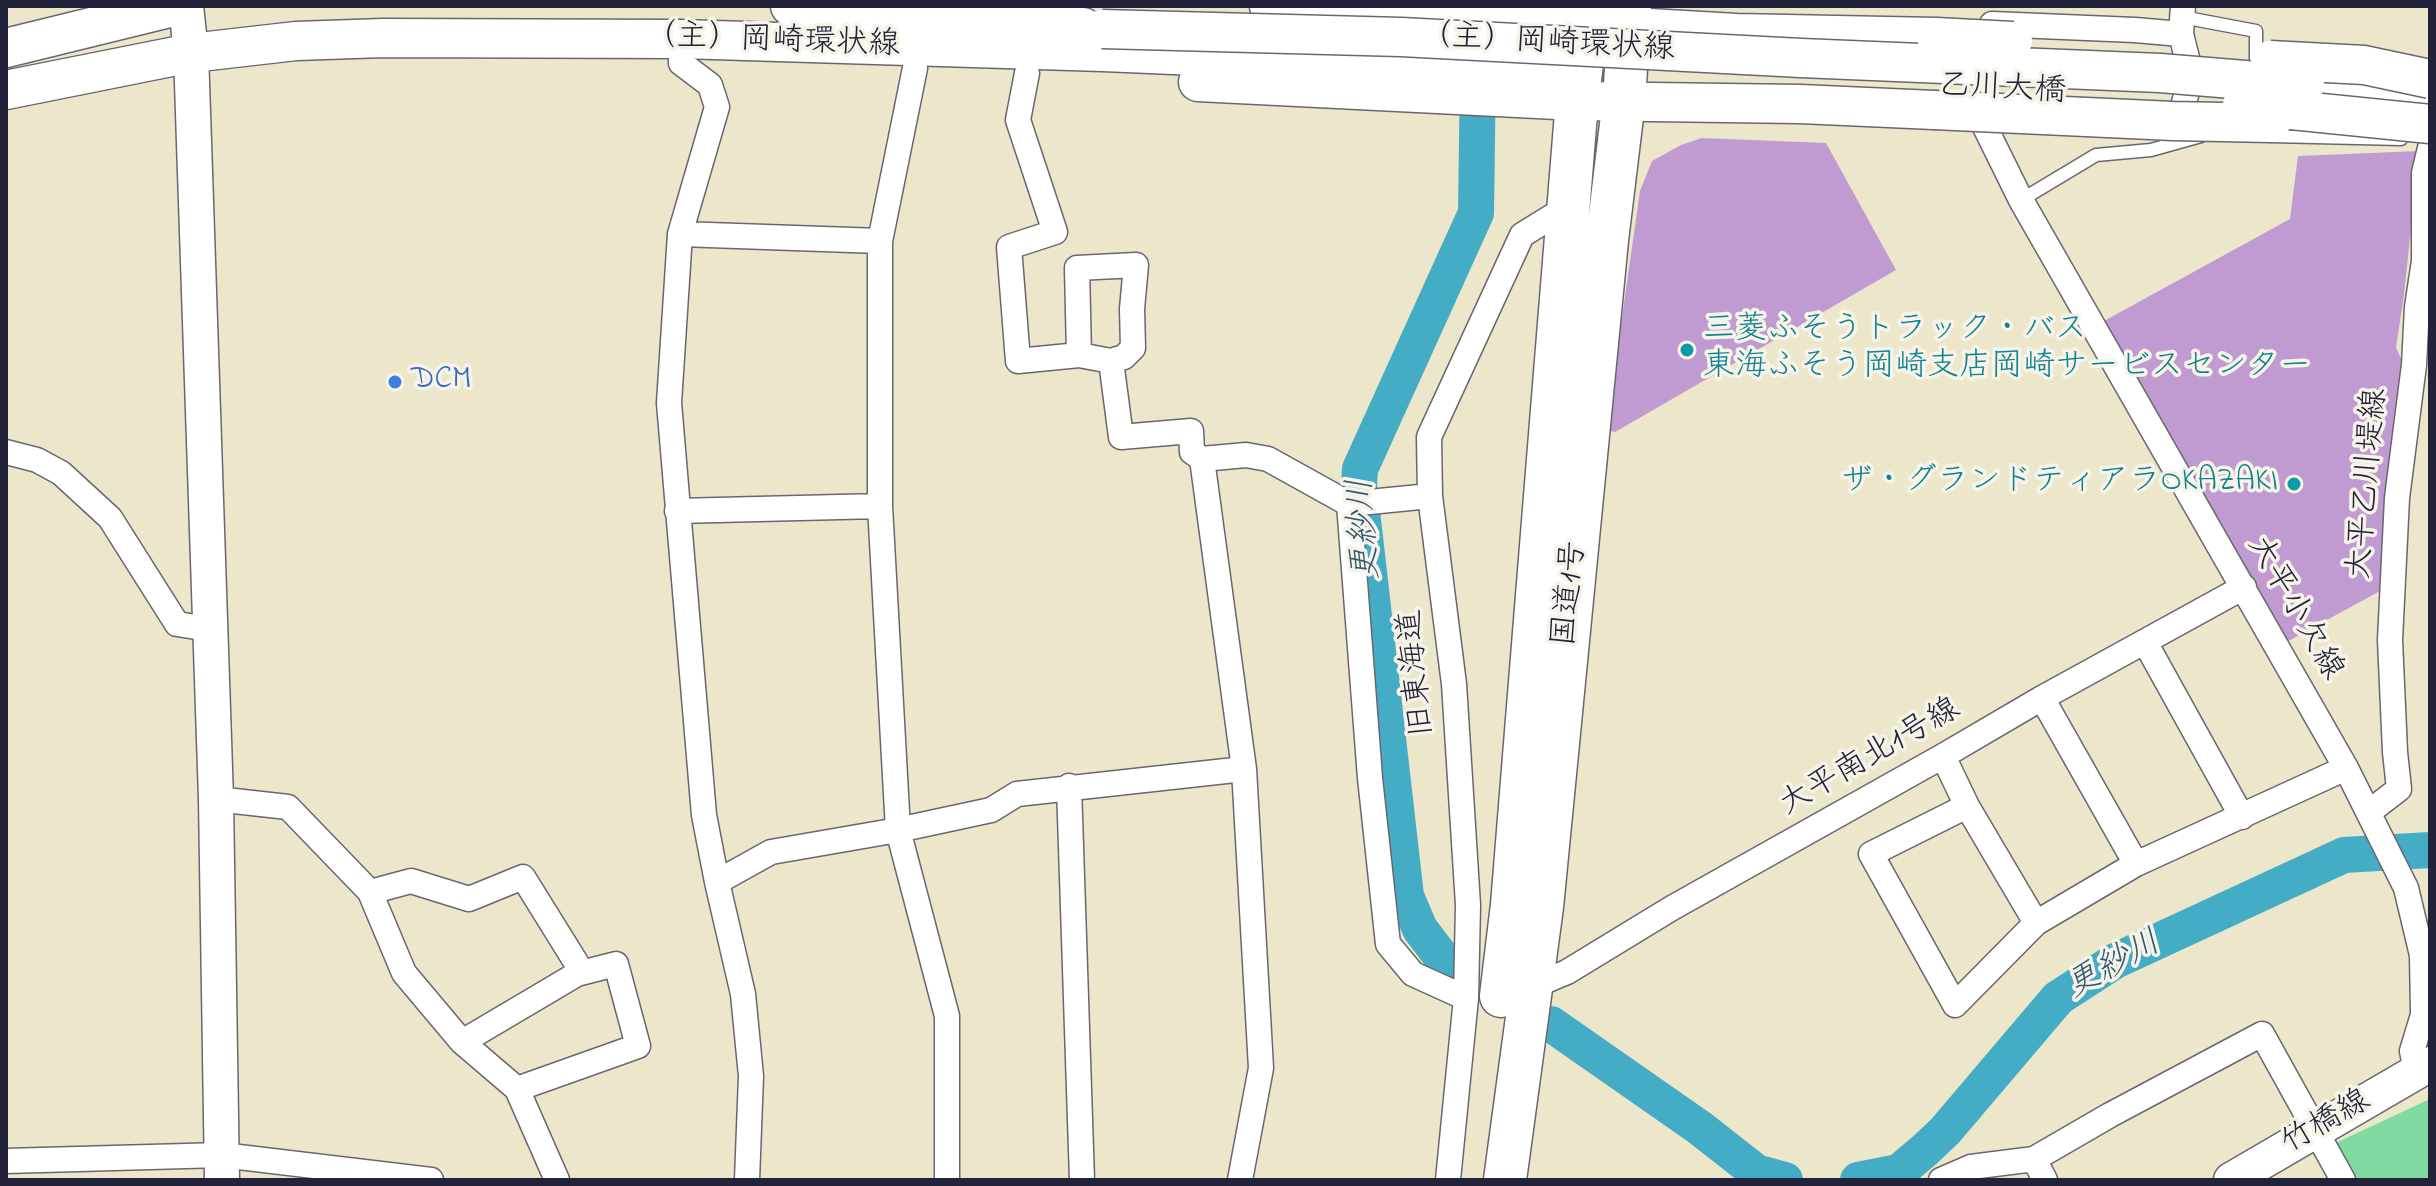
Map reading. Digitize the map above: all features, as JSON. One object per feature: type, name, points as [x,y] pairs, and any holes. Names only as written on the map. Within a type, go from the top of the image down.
[{"type":"highway","name":"国道1号","points":[[1505,1180],[1531,987],[1527,906],[1569,206],[1564,81],[1589,14]]},
{"type":"highway","name":"国道1号","points":[[1480,1180],[1527,906],[1607,240],[1629,100],[1655,17]]},
{"type":"main road","points":[[6,48],[177,6]]},
{"type":"main road","name":"（主）岡崎環状線","points":[[790,6],[1102,40],[1564,81]]},
{"type":"main road","points":[[1269,6],[1655,17],[1820,35],[1936,37],[2364,65],[2430,79]]},
{"type":"main road","name":"（主）岡崎環状線","points":[[6,90],[191,53],[296,41],[383,38],[1102,40],[1401,37],[2160,73],[2305,85],[2430,90]]},
{"type":"main road","points":[[681,39],[915,68],[1499,98],[1564,81],[1629,100],[1800,104],[2173,121],[2430,126]]},
{"type":"main road","name":"乙川大橋","points":[[1564,81],[2208,102],[2430,126]]},
{"type":"street","points":[[186,6],[191,53],[216,799],[222,1168]]},
{"type":"street","points":[[191,53],[210,6]]},
{"type":"street","points":[[1800,104],[1848,116],[2131,137],[2152,134],[2177,118],[2188,88],[2189,66],[2182,19],[2135,30],[1931,21],[1820,35]]},
{"type":"street","points":[[681,39],[681,63],[710,85],[717,107],[680,234],[669,403],[704,815],[743,994],[751,1076],[747,1180]]},
{"type":"street","points":[[915,68],[880,241],[880,506],[898,830],[947,1016],[947,1180]]},
{"type":"street","points":[[1027,73],[1018,120],[1055,232],[1009,247],[1018,361],[1079,355],[1111,361],[1124,357],[1133,348],[1132,309],[1136,265],[1077,268],[1079,355]]},
{"type":"street","name":"大平小欠線","points":[[1985,127],[2021,200],[2346,768],[2398,870],[2406,888],[2422,955],[2423,1015],[2412,1051],[2423,1068]]},
{"type":"street","name":"大平乙川堤線","points":[[2374,821],[2399,789],[2390,640],[2397,498],[2424,261],[2424,173],[2430,148]]},
{"type":"street","name":"旧東海道","points":[[1448,1180],[1466,998],[1468,905],[1454,684],[1430,496],[1429,437],[1522,235],[1569,206]]},
{"type":"street","points":[[680,234],[880,241]]},
{"type":"street","points":[[1111,361],[1121,437],[1191,431],[1192,452],[1202,459],[1246,455],[1268,459],[1349,504],[1430,496]]},
{"type":"street","points":[[6,452],[37,460],[61,473],[110,518],[177,624],[209,629]]},
{"type":"street","points":[[1202,459],[1244,769],[1261,1068],[1240,1180]]},
{"type":"street","points":[[1349,504],[1370,778],[1388,944],[1413,974],[1466,998]]},
{"type":"street","points":[[677,511],[880,506]]},
{"type":"street","name":"大平南北1号線","points":[[1531,987],[1567,972],[1672,908],[2244,587]]},
{"type":"street","points":[[2145,642],[2242,817]]},
{"type":"street","points":[[2042,698],[2136,864]]},
{"type":"street","points":[[1943,756],[1967,806],[2036,923]]},
{"type":"street","points":[[1967,806],[1871,854],[1955,1005],[2036,923],[2136,864],[2346,768]]},
{"type":"street","points":[[717,882],[771,852],[991,810],[1017,794],[1244,769]]},
{"type":"street","points":[[1069,786],[1082,1180]]},
{"type":"street","points":[[216,799],[288,807],[370,892],[404,973],[462,1042],[517,1089],[557,1180]]},
{"type":"street","points":[[370,892],[411,881],[469,899],[523,877],[582,972]]},
{"type":"street","points":[[1468,905],[1527,906]]},
{"type":"street","points":[[462,1042],[582,972],[616,964],[638,1046],[517,1089]]},
{"type":"street","points":[[1941,1180],[1971,1167],[2040,1169],[2262,1034],[2343,1180]]},
{"type":"street","name":"竹橋線","points":[[2231,1180],[2423,1068]]},
{"type":"street","points":[[6,1161],[31,1170],[222,1168],[431,1180]]},
{"type":"lane","points":[[2182,19],[2256,31],[2256,135]]},
{"type":"lane","points":[[2021,200],[2096,155],[2151,150],[2204,135],[2430,140]]},
{"type":"green space","points":[[2430,1099],[2430,1180],[2348,1180],[2329,1146]]},
{"type":"building","name":"三菱ふそうトラック・バス 東海ふそう岡崎支店岡崎サービスセンター","points":[[1702,138],[1826,143],[1896,270],[1615,432],[1606,430],[1640,191],[1652,161],[1681,145]]},
{"type":"building","name":"ザ・グランドティアラOKAZAKI","points":[[2419,151],[2396,347],[2408,376],[2380,591],[2283,644],[2104,321],[2290,219],[2298,156]]},
{"type":"waterway","name":"更紗川","points":[[1449,967],[1420,929],[1406,896],[1359,485],[1360,469],[1476,213],[1478,68]]},
{"type":"waterway","name":"更紗川","points":[[1858,1180],[1899,1172],[1926,1149],[1945,1131],[2058,998],[2115,961],[2344,855],[2430,850]]},
{"type":"waterway","name":"更紗川","points":[[1551,1024],[1700,1128],[1756,1172],[1785,1180]]},
{"type":"place","name":"三菱ふそうトラック・バス 東海ふそう岡崎支店岡崎サービスセンター","points":[[1687,350]]},
{"type":"place","name":"DCM","points":[[395,382]]},
{"type":"place","name":"ザ・グランドティアラOKAZAKI","points":[[2294,484]]}]
